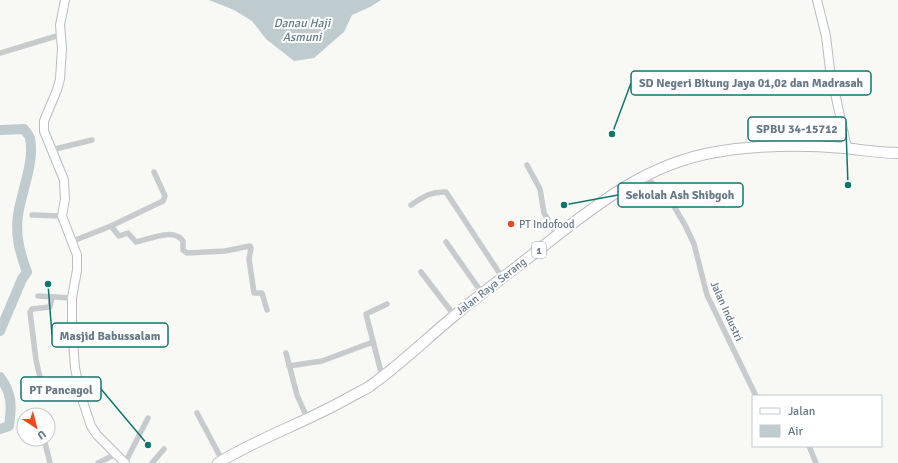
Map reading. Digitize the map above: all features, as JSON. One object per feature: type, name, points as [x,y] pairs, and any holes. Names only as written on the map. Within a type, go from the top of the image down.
[{"type":"highway","name":"Jalan Raya Serang","points":[[220,462],[242,449],[308,420],[369,387],[502,277],[616,192],[644,175],[678,161],[716,152],[786,145],[846,148],[870,153],[898,153]]},
{"type":"street","points":[[65,0],[60,35],[62,48],[60,79],[44,121],[44,131],[59,167],[66,190],[62,216],[73,240],[77,261],[72,298],[72,327],[78,384],[86,415],[91,426],[97,435],[125,463],[148,418]]},
{"type":"street","points":[[817,0],[826,36],[830,70],[846,148]]},
{"type":"street","points":[[0,53],[60,35]]},
{"type":"street","points":[[51,150],[92,140]]},
{"type":"street","points":[[527,165],[540,189],[544,213],[557,235]]},
{"type":"street","points":[[73,240],[111,226],[165,199],[154,172]]},
{"type":"street","name":"Jalan Industri","points":[[644,175],[672,204],[690,235],[694,244],[707,295],[756,395]]},
{"type":"street","points":[[411,205],[427,194],[437,191],[446,192],[502,277]]},
{"type":"street","points":[[32,215],[62,216]]},
{"type":"street","points":[[111,226],[119,236],[128,233],[136,242],[157,236],[179,238],[183,241],[183,250],[187,253],[225,251],[250,246],[249,259],[254,293],[262,293],[267,310]]},
{"type":"street","points":[[446,242],[482,293]]},
{"type":"street","points":[[421,272],[454,316]]},
{"type":"street","points":[[38,296],[72,298]]},
{"type":"street","points":[[52,297],[50,307],[32,309],[30,312],[36,360],[44,395],[52,394],[53,390],[78,384]]},
{"type":"street","points":[[382,376],[366,314],[387,304]]},
{"type":"street","points":[[289,366],[322,361],[373,342]]},
{"type":"street","points":[[286,353],[297,395],[308,420]]},
{"type":"street","points":[[197,413],[220,462]]},
{"type":"street","points":[[46,447],[50,463]]},
{"type":"street","points":[[809,447],[816,463]]},
{"type":"street","points":[[152,463],[164,449]]},
{"type":"street","points":[[98,463],[116,454]]},
{"type":"water","name":"Danau Haji Asmuni","points":[[209,0],[381,0],[352,15],[344,32],[314,58],[294,61],[266,39],[252,21],[234,10]]},
{"type":"waterway","points":[[0,130],[24,129],[29,135],[31,148],[31,157],[17,222],[19,244],[27,272],[22,279],[0,331]]},
{"type":"waterway","points":[[0,377],[9,394],[11,406],[9,426],[0,429]]},
{"type":"place","name":"SD Negeri Bitung Jaya 01,02 dan Madrasah","points":[[612,134]]},
{"type":"place","name":"SPBU 34-15712","points":[[848,185]]},
{"type":"place","name":"Sekolah Ash Shibgoh","points":[[564,205]]},
{"type":"place","name":"PT Indofood","points":[[511,224]]},
{"type":"place","name":"Masjid Babussalam","points":[[48,284]]},
{"type":"place","name":"PT Pancagol","points":[[148,445]]}]
